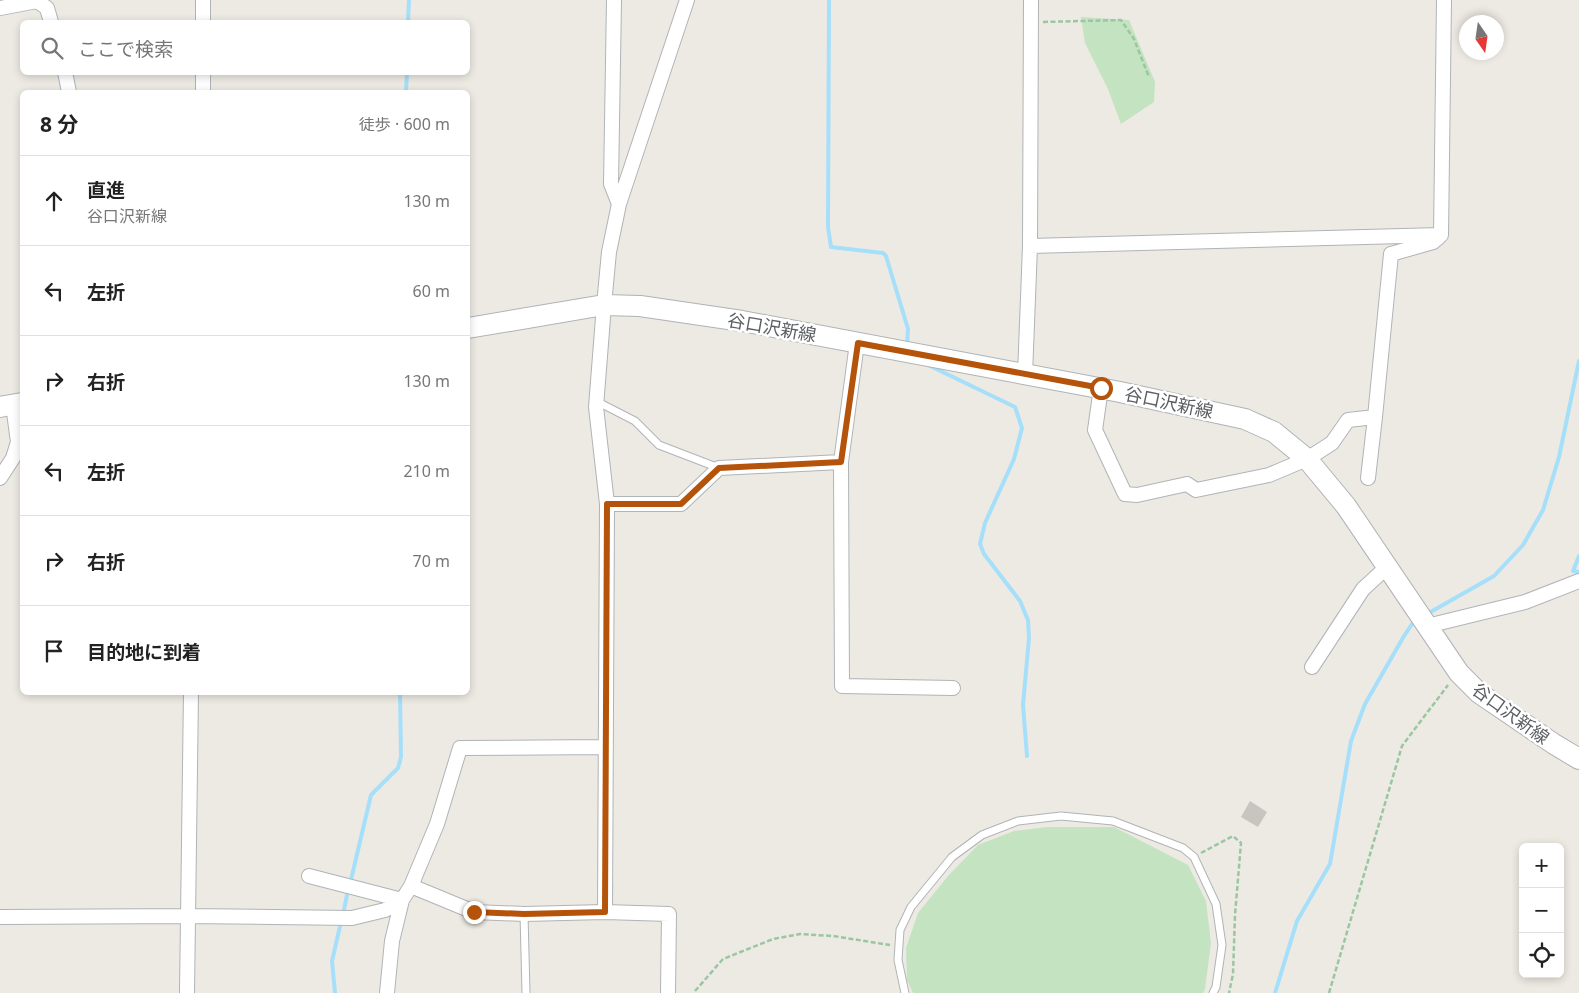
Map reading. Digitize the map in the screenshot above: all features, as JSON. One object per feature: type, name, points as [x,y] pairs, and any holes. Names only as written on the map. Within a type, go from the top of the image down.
[{"type":"main road","name":"谷口沢新線","points":[[470,328],[604,305],[640,306],[742,321],[1101,388],[1245,419],[1274,432],[1307,459],[1346,506],[1459,673],[1479,693],[1579,759]]},
{"type":"street","points":[[203,0],[203,20]]},
{"type":"street","points":[[614,0],[611,184],[619,204]]},
{"type":"street","points":[[605,912],[607,504],[596,407],[604,305],[609,252],[619,204],[687,0]]},
{"type":"street","points":[[1025,375],[1030,246],[1031,0]]},
{"type":"street","points":[[1368,478],[1391,254],[1433,242],[1441,235],[1444,0]]},
{"type":"street","points":[[0,8],[37,1],[47,8],[50,20]]},
{"type":"street","points":[[66,75],[69,90]]},
{"type":"street","points":[[203,75],[203,90]]},
{"type":"street","points":[[1030,246],[1441,235]]},
{"type":"street","points":[[858,343],[841,462],[842,686],[953,688]]},
{"type":"street","points":[[1101,388],[1095,430],[1126,494],[1136,496],[1188,484],[1196,490],[1269,476],[1307,459],[1332,444],[1348,420],[1375,417]]},
{"type":"street","points":[[0,478],[14,458],[18,442],[12,405]]},
{"type":"street","points":[[607,504],[681,504],[719,468],[841,462]]},
{"type":"street","points":[[1312,667],[1363,589],[1386,567]]},
{"type":"street","points":[[1427,626],[1525,602],[1579,581]]},
{"type":"street","points":[[187,993],[191,695]]},
{"type":"street","points":[[387,993],[392,941],[402,900],[411,886],[437,824],[460,748],[606,747]]},
{"type":"street","points":[[310,876],[402,900]]},
{"type":"street","points":[[411,886],[474,912],[670,914],[668,993]]},
{"type":"street","points":[[0,917],[188,916],[352,918],[385,910],[402,900]]},
{"type":"lane","points":[[596,401],[636,422],[658,444],[719,468]]},
{"type":"lane","points":[[905,993],[898,960],[900,930],[911,907],[952,857],[982,835],[1018,821],[1061,816],[1113,821],[1183,848],[1194,857],[1216,904],[1222,945],[1216,987],[1213,993]]},
{"type":"lane","points":[[524,914],[526,993]]},
{"type":"path","points":[[1032,22],[1121,20],[1134,40],[1149,77]]},
{"type":"path","points":[[1329,993],[1402,746],[1453,678],[1459,673]]},
{"type":"path","points":[[1194,857],[1233,836],[1242,843],[1235,915],[1234,974],[1229,993]]},
{"type":"path","points":[[695,991],[723,959],[782,937],[800,934],[832,936],[898,946]]},
{"type":"green space","points":[[1081,17],[1129,20],[1155,82],[1154,102],[1121,124],[1108,89],[1085,43]]},
{"type":"green space","points":[[1048,827],[1114,827],[1188,865],[1206,901],[1211,943],[1203,993],[913,993],[907,980],[906,948],[918,913],[948,876],[978,845],[1014,831]]},
{"type":"building","points":[[1250,801],[1267,812],[1258,827],[1241,817]]},
{"type":"waterway","points":[[408,20],[409,0]]},
{"type":"waterway","points":[[829,0],[828,227],[831,247],[883,253],[886,256],[908,329],[907,345]]},
{"type":"waterway","points":[[406,90],[407,75]]},
{"type":"waterway","points":[[1427,614],[1494,576],[1523,545],[1543,510],[1559,457],[1579,361]]},
{"type":"waterway","points":[[926,364],[1015,407],[1022,428],[1014,459],[985,523],[980,544],[984,554],[1020,601],[1028,620],[1029,638],[1023,705],[1027,756]]},
{"type":"waterway","points":[[1579,556],[1573,571],[1579,572]]},
{"type":"waterway","points":[[1275,993],[1297,921],[1330,864],[1351,741],[1365,704],[1404,636],[1417,620]]},
{"type":"waterway","points":[[350,884],[371,795],[398,768],[401,757],[400,695]]},
{"type":"waterway","points":[[343,915],[348,890]]},
{"type":"waterway","points":[[335,993],[332,961],[341,922]]},
{"type":"route","points":[[474,912],[524,914],[605,912],[607,504],[681,504],[719,468],[841,462],[858,343],[1101,388]]}]
